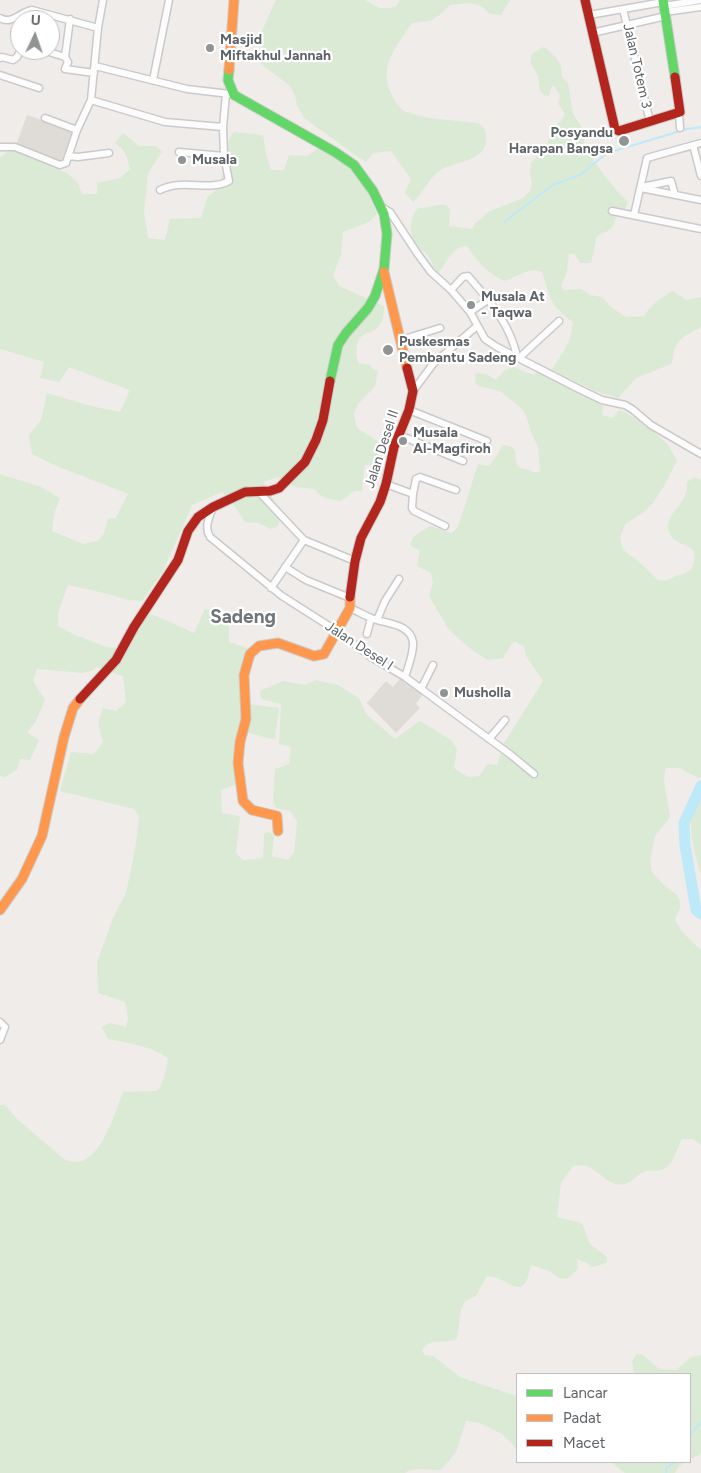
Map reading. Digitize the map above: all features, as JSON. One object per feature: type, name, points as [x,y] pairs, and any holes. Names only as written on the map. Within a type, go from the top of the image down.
[{"type":"main road","points":[[0,910],[22,878],[42,836],[64,737],[73,708],[116,660],[134,627],[178,560],[192,524],[202,513],[245,492],[270,491],[279,488],[305,462],[316,440],[322,420],[338,345],[368,308],[375,296],[384,269],[386,234],[384,214],[363,176],[354,165],[335,152],[230,94],[228,80],[234,0]]},
{"type":"main road","points":[[585,0],[616,129],[619,131],[680,112],[664,7]]},
{"type":"main road","name":"Jalan Desel II","points":[[278,831],[277,816],[252,810],[243,800],[238,763],[240,742],[246,719],[244,681],[246,668],[250,654],[259,646],[278,643],[314,656],[324,654],[350,603],[355,561],[361,538],[380,502],[386,484],[389,464],[409,410],[413,391],[384,269]]},
{"type":"street","points":[[0,147],[15,147],[60,165],[66,163],[77,130],[91,100],[98,28],[103,0]]},
{"type":"street","points":[[153,80],[169,0]]},
{"type":"street","points":[[592,33],[627,26],[664,7],[701,0]]},
{"type":"street","points":[[589,15],[623,9],[701,7]]},
{"type":"street","name":"Jalan Totem 3","points":[[623,9],[650,122]]},
{"type":"street","points":[[0,18],[12,20],[32,10],[98,28]]},
{"type":"street","points":[[70,20],[65,56],[68,62],[65,69],[94,69],[153,80],[200,92],[230,94],[223,127],[224,156],[230,179],[228,182],[218,185],[173,185],[160,190]]},
{"type":"street","points":[[60,55],[65,56]]},
{"type":"street","points":[[0,75],[39,88]]},
{"type":"street","points":[[91,100],[165,122],[223,127]]},
{"type":"street","points":[[680,112],[680,128]]},
{"type":"street","points":[[45,118],[77,130]]},
{"type":"street","points":[[634,215],[646,160],[649,156],[701,143]]},
{"type":"street","points":[[692,145],[701,176]]},
{"type":"street","points":[[179,152],[224,156]]},
{"type":"street","points":[[68,156],[78,157],[110,153]]},
{"type":"street","points":[[641,188],[671,181],[675,195]]},
{"type":"street","points":[[641,188],[701,200]]},
{"type":"street","points":[[380,206],[390,212],[416,253],[431,272],[452,290],[470,312],[485,339],[497,347],[602,400],[625,405],[651,425],[701,454]]},
{"type":"street","points":[[612,211],[701,229]]},
{"type":"street","points":[[452,290],[463,277],[468,276],[489,299],[506,327],[518,357]]},
{"type":"street","points":[[470,312],[489,299]]},
{"type":"street","points":[[518,357],[559,321]]},
{"type":"street","points":[[413,391],[433,364],[477,326]]},
{"type":"street","points":[[401,340],[440,328]]},
{"type":"street","points":[[409,410],[487,440]]},
{"type":"street","points":[[399,435],[463,461]]},
{"type":"street","points":[[446,526],[414,511],[412,508],[416,479],[420,476],[456,490]]},
{"type":"street","points":[[386,484],[413,494]]},
{"type":"street","points":[[258,492],[304,540],[355,561]]},
{"type":"street","name":"Jalan Desel I","points":[[213,507],[207,526],[210,537],[271,588],[337,631],[371,657],[405,677],[534,774]]},
{"type":"street","points":[[271,588],[304,540]]},
{"type":"street","points":[[285,567],[350,603],[374,619],[400,626],[404,629],[411,637],[412,654],[405,677]]},
{"type":"street","points":[[367,634],[399,579]]},
{"type":"street","points":[[421,689],[433,665]]},
{"type":"street","points":[[489,739],[505,720]]},
{"type":"street","points":[[0,1022],[5,1027],[0,1040]]},
{"type":"shaded area","points":[[27,115],[73,130],[62,161],[16,145]]},
{"type":"shaded area","points":[[402,676],[423,694],[416,704],[420,708],[396,733],[367,703],[386,681],[393,687]]},
{"type":"green space","points":[[276,0],[365,0],[380,8],[391,8],[396,6],[400,0],[510,0],[501,15],[490,14],[481,6],[470,3],[450,5],[430,21],[412,23],[391,56],[388,66],[389,87],[394,99],[403,111],[429,118],[478,123],[485,131],[485,147],[475,157],[451,165],[438,172],[413,202],[405,193],[411,179],[391,151],[373,153],[366,162],[358,157],[304,118],[289,85],[261,64],[262,44],[257,42]]},
{"type":"green space","points":[[543,47],[556,58],[561,66],[562,77],[568,83],[573,114],[585,132],[584,146],[605,176],[628,202],[626,208],[616,217],[610,230],[597,236],[591,263],[580,263],[575,254],[569,254],[567,272],[561,286],[564,290],[581,289],[590,295],[602,297],[610,306],[626,317],[644,316],[650,308],[673,291],[686,300],[701,297],[701,327],[679,341],[671,364],[636,378],[618,398],[595,391],[551,370],[563,353],[573,322],[555,306],[549,295],[542,272],[532,270],[504,281],[483,266],[467,246],[453,252],[438,273],[429,257],[416,245],[412,236],[413,216],[418,208],[446,205],[450,209],[449,226],[472,229],[488,212],[523,198],[530,191],[532,183],[530,174],[531,163],[548,144],[550,130],[561,121],[565,114],[558,103],[560,96],[555,87],[552,86],[549,96],[544,95],[540,91],[538,76],[530,62],[532,54]]},
{"type":"green space","points":[[234,132],[263,135],[271,170],[284,170],[289,155],[307,156],[319,148],[335,155],[363,182],[377,214],[369,222],[343,232],[341,255],[333,275],[339,286],[384,306],[380,324],[376,329],[362,336],[357,345],[356,353],[359,363],[370,365],[378,371],[375,386],[358,404],[354,414],[357,428],[381,446],[383,451],[382,465],[365,465],[362,491],[354,491],[341,501],[323,497],[315,489],[295,487],[278,477],[263,482],[282,514],[278,526],[271,529],[258,523],[245,522],[222,492],[192,505],[163,571],[142,601],[128,600],[68,585],[58,613],[58,626],[106,647],[127,649],[148,614],[194,633],[205,609],[229,612],[229,642],[247,648],[243,670],[243,713],[235,753],[235,785],[221,790],[222,813],[240,816],[236,853],[243,860],[263,858],[264,834],[267,832],[273,834],[274,837],[272,856],[288,860],[294,853],[297,821],[290,811],[276,808],[273,801],[275,769],[289,764],[291,747],[279,744],[281,704],[261,699],[260,691],[284,681],[304,685],[316,680],[338,685],[359,698],[366,714],[395,739],[420,721],[451,740],[457,749],[454,768],[468,777],[479,776],[488,764],[497,765],[504,743],[543,681],[526,656],[524,647],[514,641],[503,658],[488,660],[473,651],[449,630],[429,596],[433,583],[431,573],[417,566],[420,551],[410,545],[413,537],[430,526],[452,533],[458,527],[478,464],[489,466],[503,445],[515,450],[516,462],[520,467],[540,472],[538,447],[526,415],[519,406],[500,391],[478,386],[475,375],[477,373],[486,374],[496,380],[505,370],[513,367],[534,375],[537,371],[603,406],[602,415],[613,418],[619,410],[631,415],[651,429],[667,444],[677,461],[653,503],[644,512],[625,524],[620,538],[623,549],[658,580],[666,580],[684,574],[692,567],[694,551],[673,539],[668,529],[668,523],[685,496],[687,482],[694,477],[701,480],[701,777],[698,778],[680,768],[666,768],[665,785],[670,817],[655,836],[650,861],[652,872],[677,895],[680,901],[680,908],[675,919],[679,927],[701,949],[701,1145],[693,1139],[682,1139],[674,1158],[668,1166],[660,1170],[643,1172],[625,1184],[612,1182],[588,1167],[581,1165],[573,1166],[561,1183],[557,1217],[582,1223],[590,1244],[607,1257],[607,1262],[591,1267],[577,1259],[578,1269],[567,1279],[559,1278],[551,1272],[531,1265],[528,1278],[519,1287],[495,1277],[487,1276],[476,1296],[465,1301],[461,1310],[457,1339],[433,1342],[425,1346],[422,1351],[425,1355],[433,1356],[460,1377],[516,1396],[516,1448],[502,1434],[480,1423],[466,1421],[456,1452],[441,1470],[418,1469],[407,1471],[406,1473],[0,1473],[0,1105],[5,1105],[18,1120],[64,1159],[76,1162],[86,1159],[103,1140],[123,1092],[157,1091],[165,1075],[168,1058],[147,1048],[108,1039],[102,1027],[110,1023],[126,1027],[128,1019],[125,1002],[98,993],[97,963],[112,920],[126,893],[135,850],[139,816],[134,809],[60,791],[71,752],[94,754],[103,742],[98,723],[103,708],[116,711],[126,702],[123,676],[96,667],[94,670],[83,673],[37,669],[33,681],[45,700],[36,721],[27,732],[39,740],[30,760],[20,759],[17,770],[5,777],[0,776],[0,474],[41,487],[60,498],[54,514],[52,531],[83,544],[98,541],[104,533],[108,518],[115,519],[128,494],[52,464],[32,454],[29,435],[41,420],[47,393],[120,412],[130,390],[69,367],[59,382],[40,378],[44,362],[0,349],[0,158],[7,152],[14,151],[67,173],[78,183],[82,194],[97,194],[97,183],[120,178],[130,169],[124,151],[115,143],[123,133],[139,146],[157,146],[162,152],[148,173],[144,211],[148,238],[165,240],[170,219],[201,218],[208,196],[216,191],[223,175],[226,147]]},
{"type":"green space","points":[[248,704],[279,708],[275,739],[244,732]]},
{"type":"green space","points":[[701,798],[701,875],[693,846],[691,826],[695,806]]},
{"type":"green space","points":[[637,1354],[643,1355],[659,1369],[676,1370],[690,1358],[701,1355],[701,1454],[691,1459],[691,1373],[634,1373],[632,1361]]},
{"type":"green space","points":[[612,1463],[684,1463],[679,1466],[675,1473],[625,1473]]},
{"type":"waterway","points":[[504,222],[553,185],[580,175],[607,153],[687,129],[701,127]]},
{"type":"waterway","points":[[701,786],[684,823],[685,845],[696,910],[701,914]]},
{"type":"waterway","points":[[691,1434],[701,1422]]},
{"type":"waterway","points":[[666,1473],[666,1468],[674,1463]]},
{"type":"traffic: fast","points":[[663,0],[675,77]]},
{"type":"traffic: fast","points":[[229,70],[228,80],[234,95],[335,152],[354,165],[373,191],[384,214],[387,234],[384,269],[375,296],[368,308],[338,345],[330,381]]},
{"type":"traffic: slow","points":[[229,70],[234,0]]},
{"type":"traffic: slow","points":[[384,272],[407,368]]},
{"type":"traffic: slow","points":[[278,831],[277,816],[252,810],[243,801],[238,763],[240,742],[246,719],[244,675],[250,654],[259,646],[278,643],[314,656],[324,654],[350,608],[350,597]]},
{"type":"traffic: slow","points":[[0,910],[22,879],[42,836],[64,737],[73,708],[80,699]]},
{"type":"traffic: jam","points":[[585,0],[615,129],[619,131],[680,112],[675,77]]},
{"type":"traffic: jam","points":[[350,597],[355,561],[361,538],[380,502],[394,447],[409,410],[413,391],[407,368]]},
{"type":"traffic: jam","points":[[80,699],[116,660],[134,627],[178,560],[188,531],[198,517],[213,507],[245,492],[270,491],[279,488],[305,462],[323,420],[330,381]]},
{"type":"place","name":"Masjid Miftakhul Jannah","points":[[210,48]]},
{"type":"place","name":"Posyandu Harapan Bangsa","points":[[624,141]]},
{"type":"place","name":"Musala","points":[[182,160]]},
{"type":"place","name":"Musala At - Taqwa","points":[[471,305]]},
{"type":"place","name":"Puskesmas Pembantu Sadeng","points":[[388,350]]},
{"type":"place","name":"Musala Al-Magfiroh","points":[[403,441]]},
{"type":"place","name":"Musholla","points":[[444,693]]},
{"type":"district","name":"Sadeng","points":[[243,617]]}]
